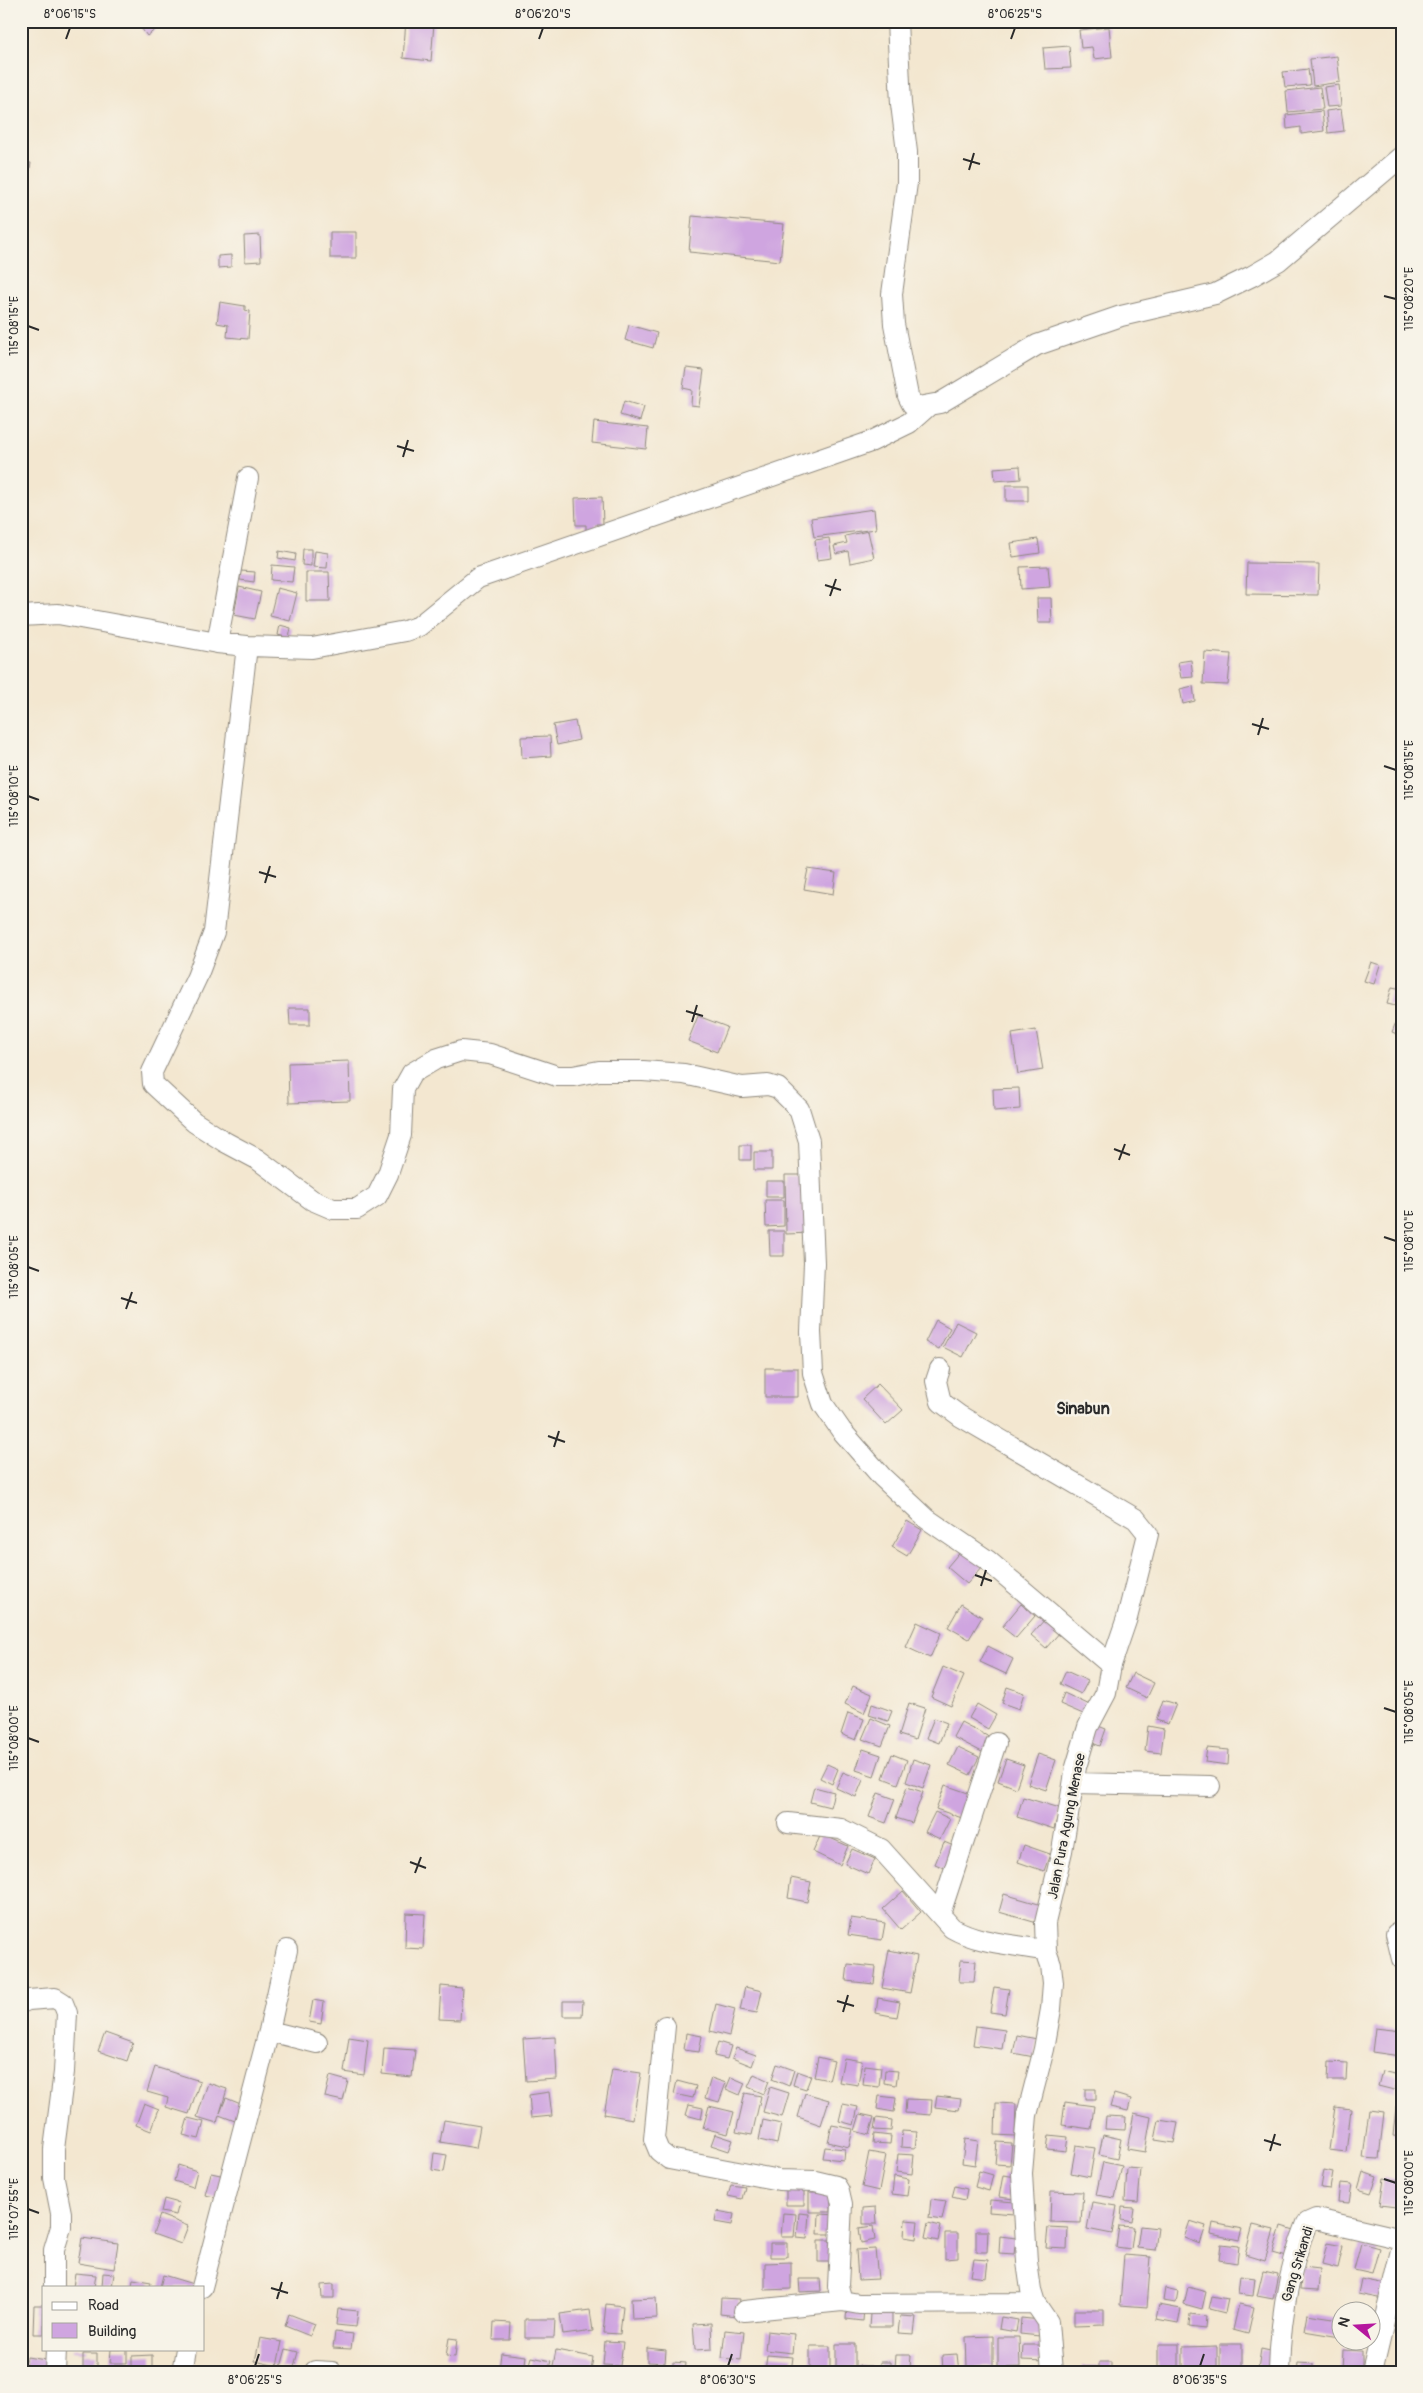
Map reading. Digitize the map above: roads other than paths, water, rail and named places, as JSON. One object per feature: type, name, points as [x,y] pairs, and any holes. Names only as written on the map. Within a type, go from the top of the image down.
[{"type":"street","points":[[897,21],[901,104],[907,152],[907,183],[892,294],[894,324],[908,396],[912,404],[927,407]]},
{"type":"street","points":[[21,616],[58,614],[217,643],[247,646],[312,648],[406,631],[419,626],[478,578],[870,442],[909,423],[927,407],[940,403],[1037,345],[1121,316],[1215,294],[1278,261],[1402,156]]},
{"type":"street","points":[[217,643],[248,478]]},
{"type":"street","points":[[247,646],[214,932],[197,977],[152,1072],[153,1084],[194,1122],[225,1142],[257,1159],[312,1200],[332,1209],[357,1209],[377,1196],[388,1174],[401,1135],[404,1089],[412,1073],[436,1059],[461,1050],[490,1054],[524,1064],[543,1073],[557,1076],[574,1076],[599,1071],[643,1071],[684,1074],[742,1087],[768,1086],[778,1088],[799,1109],[809,1141],[814,1263],[811,1340],[813,1373],[823,1404],[841,1430],[882,1477],[927,1519],[987,1560],[1110,1665]]},
{"type":"street","name":"Jalan Pura Agung Menase","points":[[940,1369],[936,1381],[937,1394],[941,1402],[960,1416],[1136,1519],[1145,1527],[1148,1534],[1127,1618],[1110,1665],[1106,1693],[1088,1727],[1074,1784],[1045,1924],[1046,1951],[1052,1965],[1051,2009],[1044,2049],[1027,2115],[1023,2146],[1027,2262],[1036,2303],[1048,2322],[1052,2372]]},
{"type":"street","points":[[940,1914],[996,1743]]},
{"type":"street","points":[[1074,1784],[1210,1786]]},
{"type":"street","points":[[788,1822],[840,1830],[881,1849],[952,1928],[978,1940],[998,1941],[1046,1951]]},
{"type":"street","points":[[1396,1934],[1402,1959]]},
{"type":"street","points":[[202,2286],[269,2030],[287,1950]]},
{"type":"street","points":[[21,2003],[28,2000],[55,1998],[63,2003],[67,2013],[64,2072],[54,2149],[54,2178],[61,2212],[61,2227],[54,2250],[54,2286]]},
{"type":"street","points":[[665,2026],[654,2139],[659,2151],[669,2159],[707,2168],[836,2186],[842,2204],[838,2286],[842,2301]]},
{"type":"street","points":[[269,2030],[317,2044]]},
{"type":"street","name":"Gang Srikandi","points":[[1279,2372],[1280,2330],[1286,2295],[1308,2223],[1316,2219],[1402,2239]]},
{"type":"street","points":[[1372,2372],[1402,2246]]},
{"type":"street","points":[[744,2311],[842,2301],[853,2304],[1036,2303]]},
{"type":"street","points":[[55,2372],[56,2350]]},
{"type":"street","points":[[182,2372],[186,2350]]},
{"type":"street","points":[[315,2371],[332,2372]]},
{"type":"district","name":"Sinabun","points":[[1083,1408]]}]
